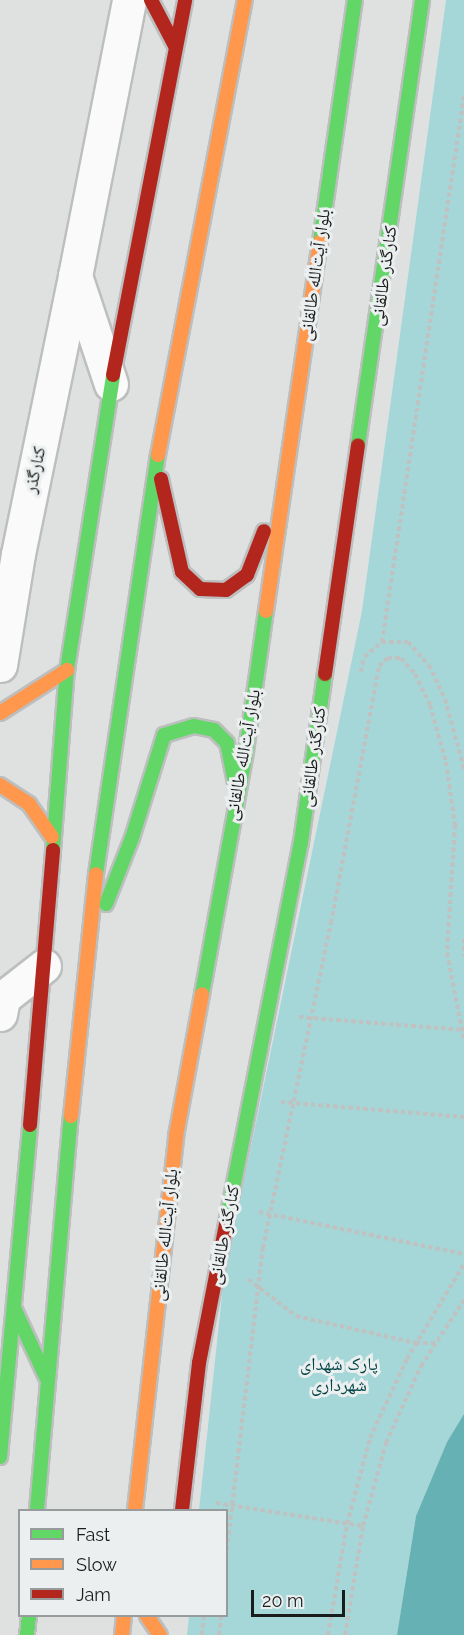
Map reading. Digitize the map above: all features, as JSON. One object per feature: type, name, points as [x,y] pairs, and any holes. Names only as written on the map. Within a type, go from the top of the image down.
[{"type":"main road","points":[[151,0],[175,46]]},
{"type":"main road","points":[[0,1457],[44,966],[52,837],[67,670],[111,384],[185,0]]},
{"type":"main road","points":[[37,1509],[85,956],[125,658],[157,460],[245,0]]},
{"type":"main road","name":"بلوار آیت‌الله طالقانی","points":[[135,1509],[176,1136],[236,797],[355,0]]},
{"type":"main road","name":"کنارگذر طالقانی","points":[[182,1509],[199,1363],[301,842],[422,0]]},
{"type":"main road","points":[[157,460],[182,572],[200,589],[226,590],[247,575],[286,471]]},
{"type":"main road","points":[[0,713],[67,670]]},
{"type":"main road","points":[[85,956],[132,838],[164,735],[194,726],[214,730],[227,743],[233,762],[236,797]]},
{"type":"main road","points":[[0,785],[29,804],[52,837]]},
{"type":"main road","points":[[14,1308],[47,1380]]},
{"type":"main road","points":[[27,1635],[29,1617]]},
{"type":"main road","points":[[122,1635],[124,1617]]},
{"type":"main road","points":[[148,1617],[166,1632]]},
{"type":"street","name":"کنارگذر","points":[[0,665],[9,551],[75,276],[129,0]]},
{"type":"street","name":"کنارگذر","points":[[75,276],[111,384]]},
{"type":"street","points":[[1,1003],[44,966]]},
{"type":"path","points":[[382,642],[464,96]]},
{"type":"path","points":[[360,680],[364,657],[382,642],[408,642],[429,665],[445,699],[464,769]]},
{"type":"path","points":[[228,1540],[257,1286],[268,1215],[310,1017],[379,666],[388,658],[401,658],[415,674],[430,705],[446,762],[455,825],[447,953],[464,1040]]},
{"type":"path","points":[[464,939],[464,956]]},
{"type":"path","points":[[295,1007],[293,1017],[463,1030]]},
{"type":"path","points":[[274,1101],[464,1117]]},
{"type":"path","points":[[253,1210],[268,1215],[464,1254]]},
{"type":"path","points":[[328,1635],[347,1524],[370,1438],[416,1343],[464,1264]]},
{"type":"path","points":[[241,1287],[242,1275],[296,1316],[416,1343],[436,1343]]},
{"type":"path","points":[[345,1635],[363,1526],[386,1443],[421,1366],[464,1300]]},
{"type":"path","points":[[215,1509],[216,1492]]},
{"type":"path","points":[[215,1503],[363,1526]]},
{"type":"path","points":[[202,1635],[204,1617]]},
{"type":"path","points":[[219,1635],[221,1617]]},
{"type":"green space","name":"پارک شهدای شهرداری","points":[[446,0],[464,0],[464,1414],[447,1442],[416,1516],[397,1635],[187,1635],[189,1617],[228,1617],[228,1509],[199,1509],[224,1277],[362,611]]},
{"type":"shaded area","points":[[464,1414],[464,1635],[397,1635],[416,1516],[447,1442]]},
{"type":"traffic: fast","points":[[320,242],[355,0]]},
{"type":"traffic: fast","points":[[358,445],[422,0]]},
{"type":"traffic: fast","points":[[53,850],[67,670],[113,375]]},
{"type":"traffic: fast","points":[[96,874],[158,455]]},
{"type":"traffic: fast","points":[[202,994],[246,751],[266,611]]},
{"type":"traffic: fast","points":[[226,1224],[301,842],[325,674]]},
{"type":"traffic: fast","points":[[106,904],[132,838],[164,735],[194,726],[214,730],[227,743],[235,783]]},
{"type":"traffic: fast","points":[[37,1509],[71,1116]]},
{"type":"traffic: fast","points":[[0,1457],[30,1125]]},
{"type":"traffic: fast","points":[[14,1308],[46,1377]]},
{"type":"traffic: fast","points":[[27,1635],[29,1617]]},
{"type":"traffic: slow","points":[[158,455],[245,0]]},
{"type":"traffic: slow","points":[[266,611],[320,242]]},
{"type":"traffic: slow","points":[[0,713],[67,670]]},
{"type":"traffic: slow","points":[[0,785],[29,804],[52,837]]},
{"type":"traffic: slow","points":[[71,1116],[96,874]]},
{"type":"traffic: slow","points":[[135,1509],[176,1136],[202,994]]},
{"type":"traffic: slow","points":[[122,1635],[124,1617]]},
{"type":"traffic: slow","points":[[148,1617],[160,1635]]},
{"type":"traffic: jam","points":[[151,0],[175,46]]},
{"type":"traffic: jam","points":[[113,375],[185,0]]},
{"type":"traffic: jam","points":[[325,674],[358,445]]},
{"type":"traffic: jam","points":[[161,479],[182,572],[200,589],[226,590],[247,575],[264,531]]},
{"type":"traffic: jam","points":[[30,1125],[53,850]]},
{"type":"traffic: jam","points":[[182,1509],[199,1363],[226,1224]]}]
